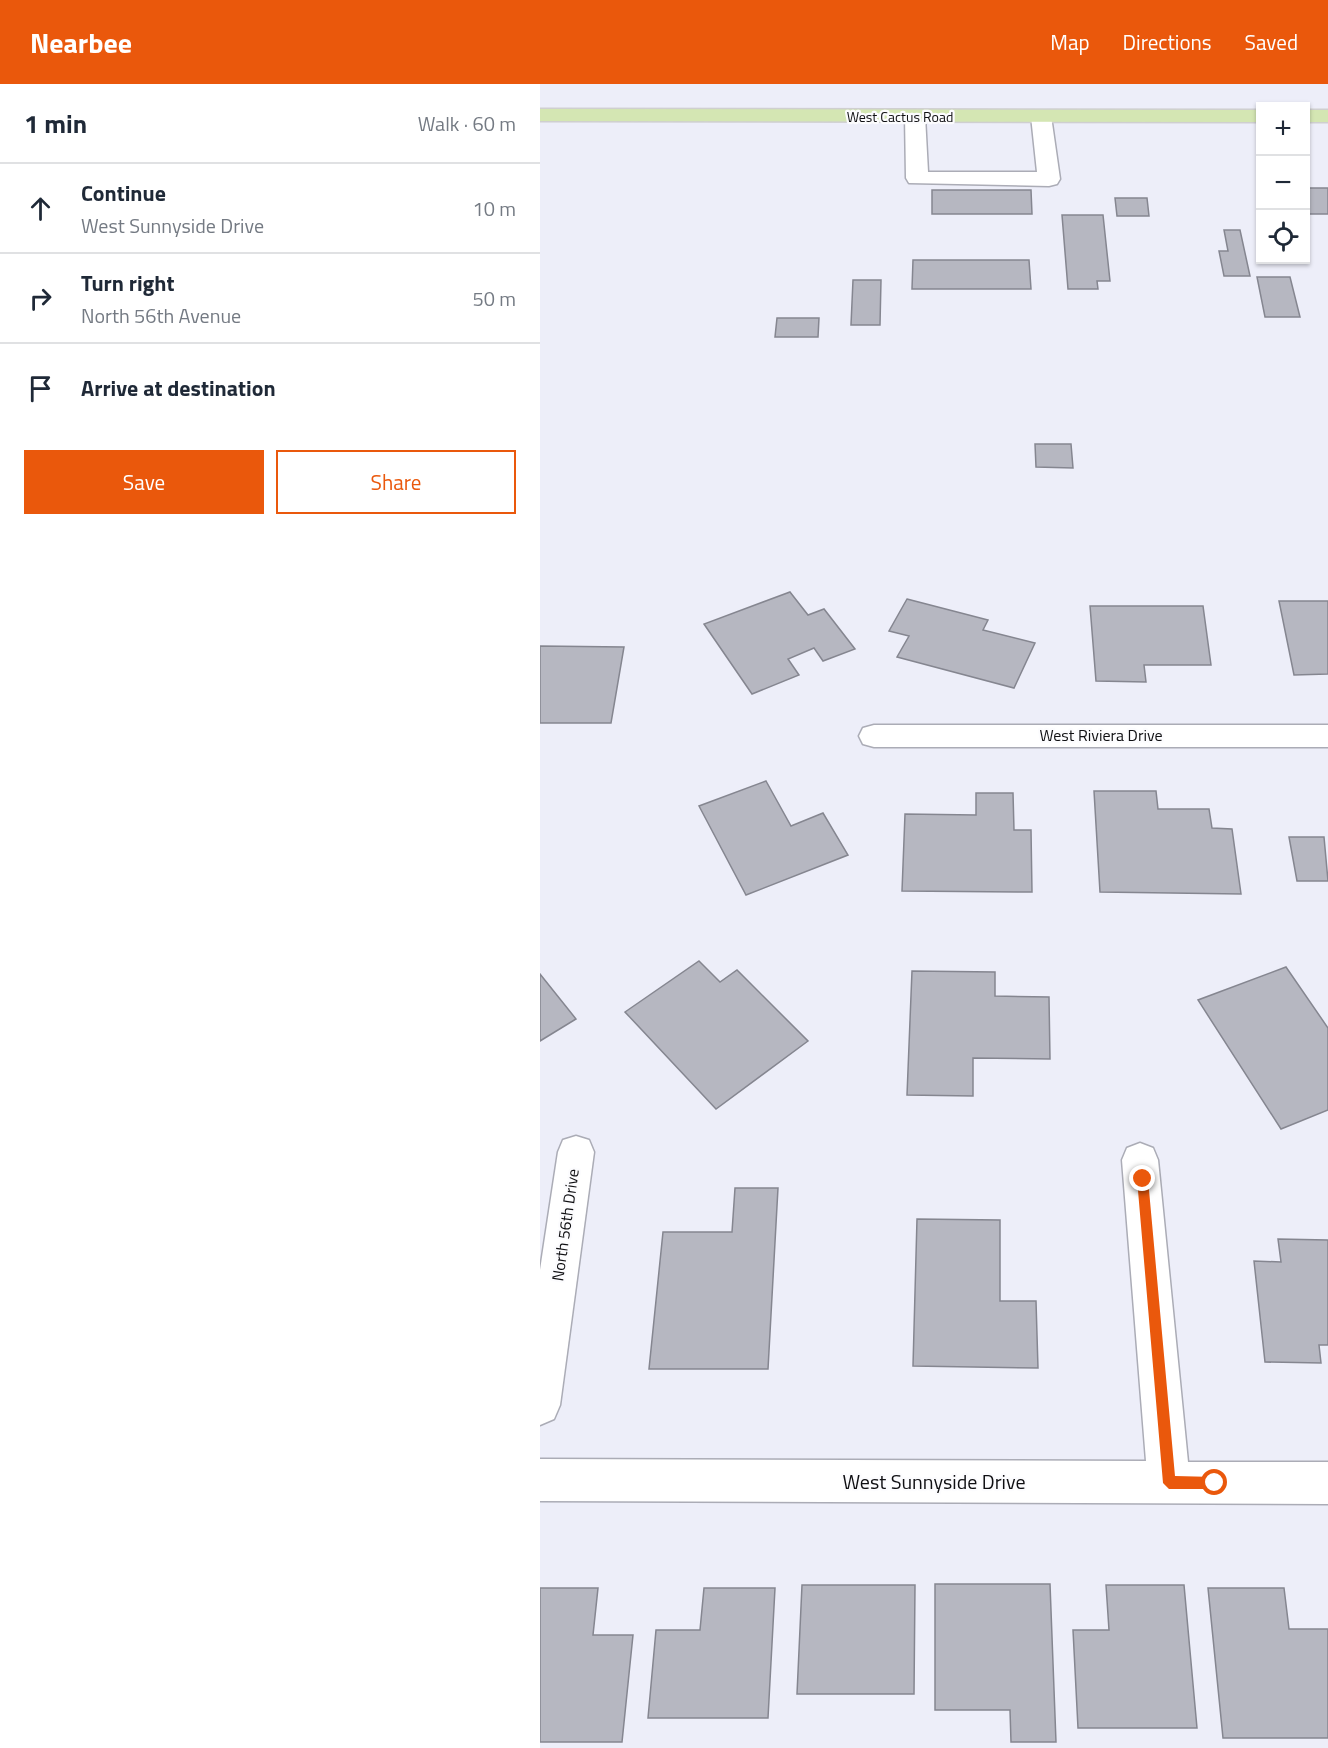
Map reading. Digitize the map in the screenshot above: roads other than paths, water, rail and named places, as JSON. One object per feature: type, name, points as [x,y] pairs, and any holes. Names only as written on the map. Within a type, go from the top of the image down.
[{"type":"main road","name":"West Cactus Road","points":[[540,115],[1256,116]]},
{"type":"main road","points":[[1310,116],[1328,116]]},
{"type":"street","points":[[915,116],[917,178],[1049,178],[1041,116]]},
{"type":"street","name":"West Riviera Drive","points":[[874,736],[1328,736]]},
{"type":"street","name":"North 56th Drive","points":[[540,1405],[576,1152]]},
{"type":"street","points":[[1140,1160],[1169,1483]]},
{"type":"street","name":"West Sunnyside Drive","points":[[540,1480],[1328,1483]]}]
